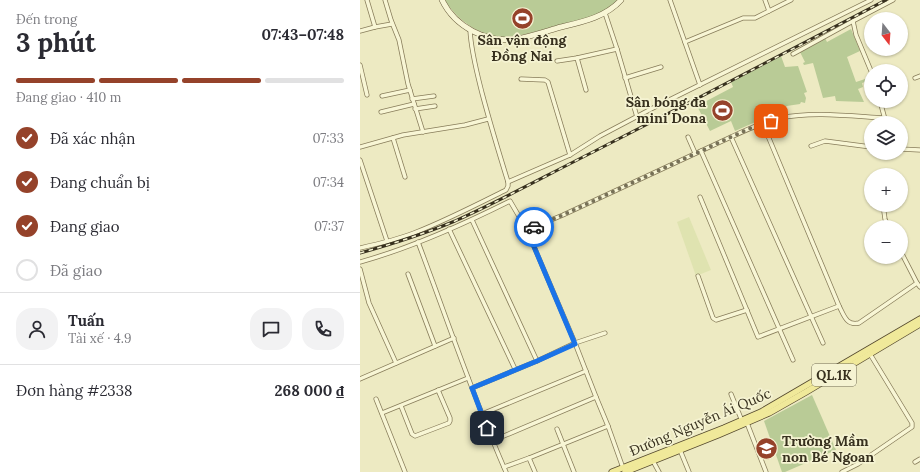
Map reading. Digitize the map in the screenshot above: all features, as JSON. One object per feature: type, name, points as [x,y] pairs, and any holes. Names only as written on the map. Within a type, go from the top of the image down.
[{"type":"main road","name":"Đường Nguyễn Ái Quốc","points":[[624,470],[745,422],[920,319]]},
{"type":"main road","name":"Đường Nguyễn Ái Quốc","points":[[612,472],[653,461],[784,404],[920,324]]},
{"type":"street","points":[[367,0],[375,27]]},
{"type":"street","points":[[385,0],[392,24],[399,40],[412,99],[423,132]]},
{"type":"street","points":[[442,0],[459,22],[470,30],[476,33],[502,39],[517,39],[592,19],[610,10],[621,0]]},
{"type":"street","points":[[670,0],[700,85]]},
{"type":"street","points":[[765,0],[769,11]]},
{"type":"street","points":[[685,42],[743,18],[755,18],[791,0]]},
{"type":"street","points":[[508,182],[570,154],[600,136],[637,117],[871,0]]},
{"type":"street","points":[[794,54],[893,0]]},
{"type":"street","points":[[605,13],[637,117]]},
{"type":"street","points":[[853,21],[856,36],[868,64]]},
{"type":"street","points":[[360,31],[392,24]]},
{"type":"street","points":[[360,248],[412,234],[446,220],[506,190],[508,182],[488,119],[477,74],[470,30]]},
{"type":"street","points":[[557,61],[617,49]]},
{"type":"street","points":[[577,58],[586,90]]},
{"type":"street","points":[[360,65],[367,95]]},
{"type":"street","points":[[625,78],[661,67]]},
{"type":"street","points":[[915,78],[920,76]]},
{"type":"street","points":[[521,79],[544,80],[548,82],[570,154]]},
{"type":"street","points":[[382,96],[410,90]]},
{"type":"street","points":[[412,99],[434,96]]},
{"type":"street","points":[[381,112],[414,104]]},
{"type":"street","points":[[415,109],[435,106]]},
{"type":"street","points":[[527,230],[563,215],[731,137],[779,118],[814,115],[864,116]]},
{"type":"street","points":[[360,147],[402,135],[465,125],[488,119]]},
{"type":"street","points":[[763,124],[838,306],[846,320],[854,324],[859,323],[919,285],[908,264]]},
{"type":"street","points":[[688,137],[695,153]]},
{"type":"street","points":[[731,137],[823,344]]},
{"type":"street","points":[[393,138],[405,177]]},
{"type":"street","points":[[811,146],[825,141],[864,146]]},
{"type":"street","points":[[908,149],[920,150]]},
{"type":"street","points":[[701,151],[793,360]]},
{"type":"street","points":[[360,163],[387,241]]},
{"type":"street","points":[[700,197],[758,337],[838,306]]},
{"type":"street","points":[[360,262],[418,242],[472,220],[510,201],[527,230],[586,371],[624,470]]},
{"type":"street","points":[[472,220],[537,361]]},
{"type":"street","points":[[449,229],[515,369]]},
{"type":"street","points":[[418,242],[492,441],[506,472]]},
{"type":"street","points":[[360,269],[369,303],[396,363]]},
{"type":"street","points":[[408,274],[435,346]]},
{"type":"street","points":[[698,276],[713,318],[716,320],[747,310]]},
{"type":"street","points":[[472,388],[575,344],[605,333]]},
{"type":"street","points":[[360,380],[454,338]]},
{"type":"street","points":[[842,472],[858,464],[912,426],[912,423],[870,354]]},
{"type":"street","points":[[482,414],[586,371]]},
{"type":"street","points":[[382,413],[468,378]]},
{"type":"street","points":[[401,406],[414,436],[449,423],[450,418],[438,390]]},
{"type":"street","points":[[731,394],[745,422],[766,472]]},
{"type":"street","points":[[492,441],[596,397]]},
{"type":"street","points":[[376,399],[405,472]]},
{"type":"street","points":[[504,468],[608,426]]},
{"type":"street","points":[[557,429],[574,472]]},
{"type":"street","points":[[680,450],[689,472]]},
{"type":"street","points":[[529,458],[534,472]]},
{"type":"street","points":[[915,462],[920,459]]},
{"type":"street","points":[[653,461],[659,472]]},
{"type":"green space","name":"Sân vận động Đồng Nai","points":[[445,0],[617,0],[606,10],[589,17],[522,35],[506,37],[485,33],[467,24],[458,17]]},
{"type":"green space","points":[[851,29],[860,51],[847,57],[856,82],[864,79],[864,82],[862,83],[863,87],[858,89],[864,102],[836,101],[835,96],[823,98],[813,63],[804,65],[803,63],[805,62],[800,52],[825,38],[827,42]]},
{"type":"green space","points":[[781,56],[785,67],[798,66],[807,92],[804,93],[806,98],[805,103],[801,102],[800,104],[780,107],[780,110],[758,115],[760,120],[735,131],[731,121],[710,131],[697,106],[733,87],[731,82]]},
{"type":"green space","points":[[689,217],[711,270],[696,276],[677,222]]},
{"type":"green space","points":[[812,395],[836,450],[782,472],[764,421]]},
{"type":"railway","points":[[360,253],[432,230],[490,205],[886,0]]},
{"type":"way so far","points":[[534,227],[753,127],[771,121]]},
{"type":"place","name":"Sân vận động Đồng Nai","points":[[522,18]]},
{"type":"place","name":"Sân bóng đa mini Dona","points":[[722,110]]},
{"type":"place","name":"Trường Mầm non Bé Ngoan","points":[[767,449]]},
{"type":"route","points":[[487,428],[472,388],[575,344],[527,230],[534,227]]}]
